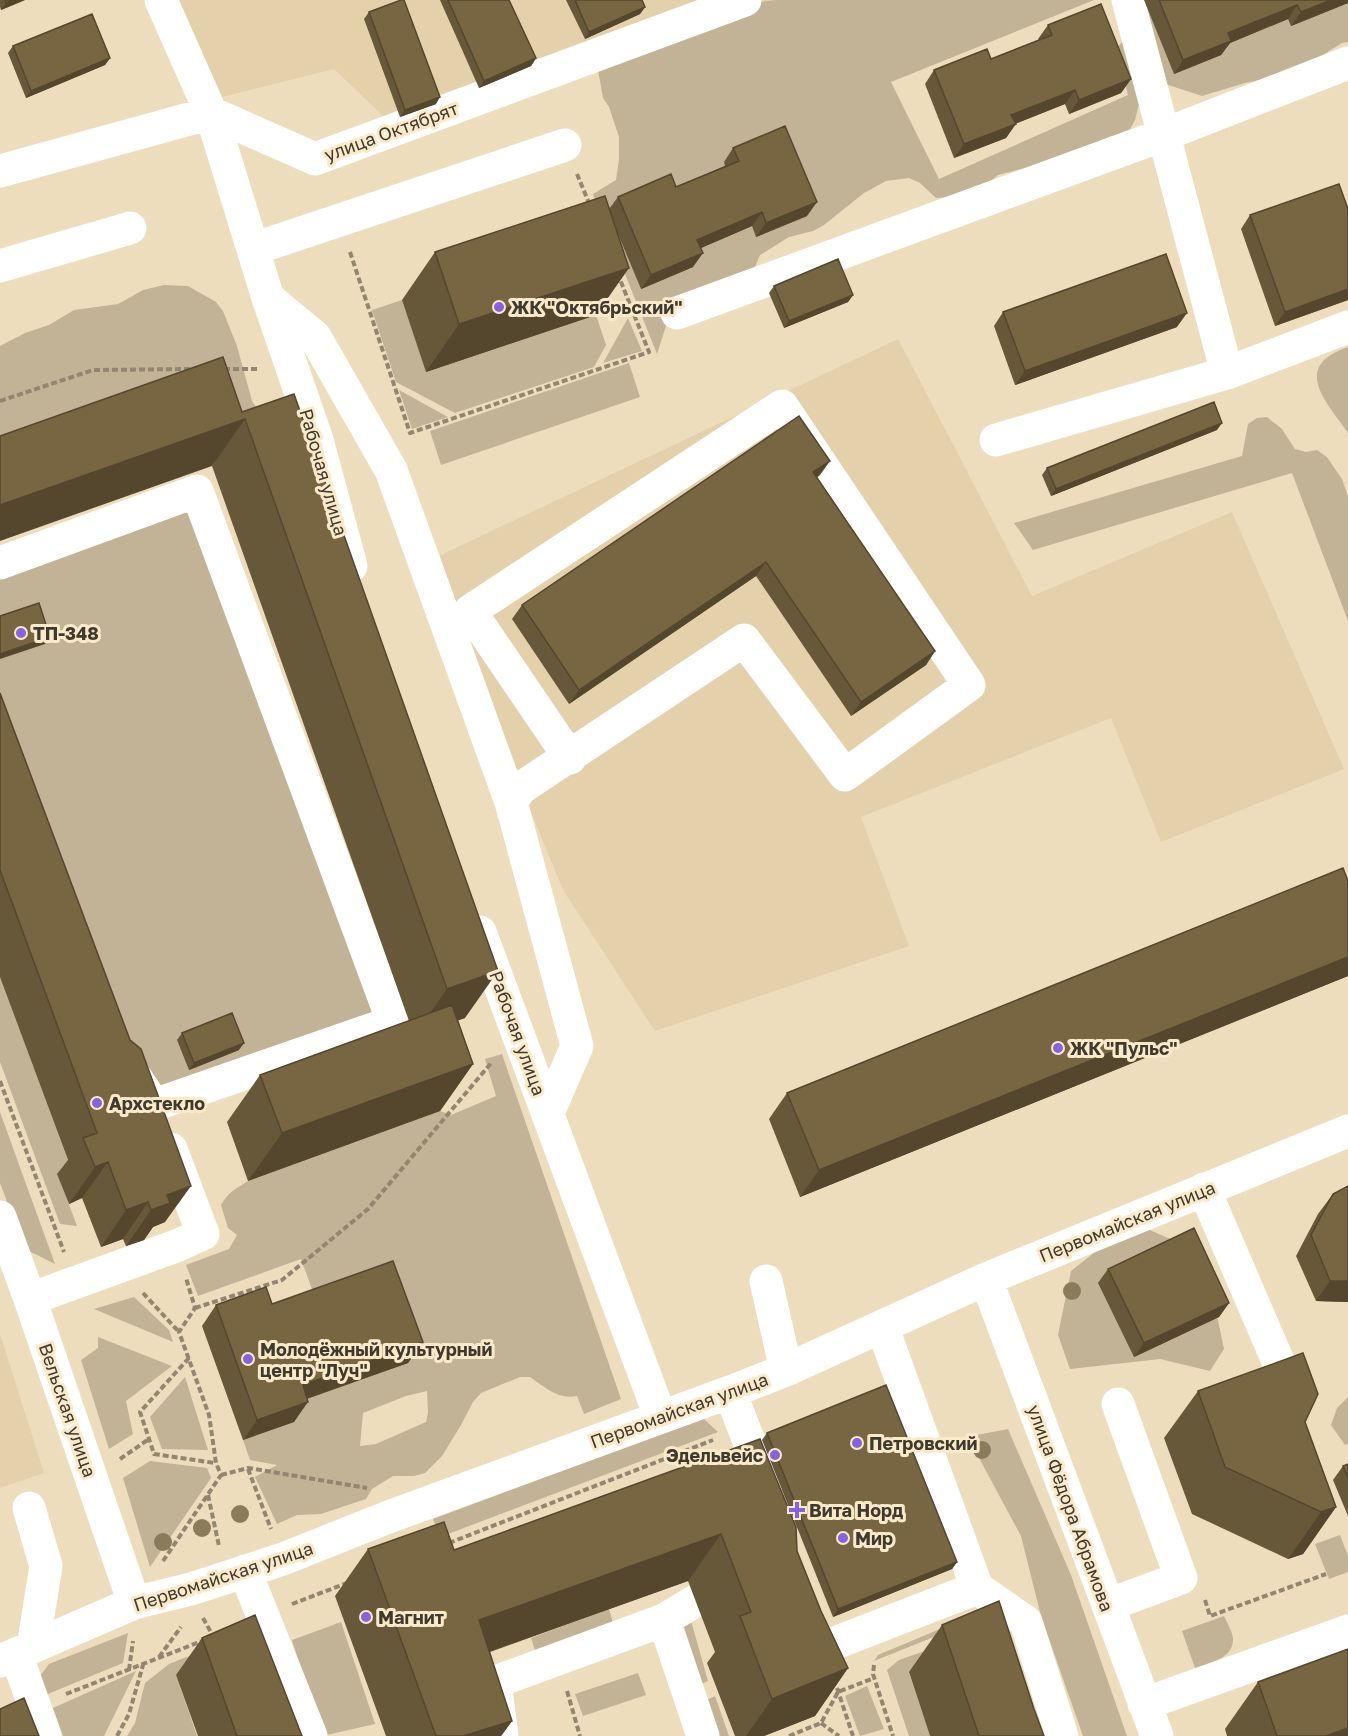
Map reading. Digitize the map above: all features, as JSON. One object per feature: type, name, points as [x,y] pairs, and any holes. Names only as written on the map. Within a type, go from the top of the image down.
[{"type":"street","name":"Рабочая улица","points":[[161,0],[211,112],[268,298],[317,440],[360,598]]},
{"type":"street","name":"улица Октябрят","points":[[211,112],[315,159],[745,0]]},
{"type":"street","points":[[1128,0],[1227,373]]},
{"type":"street","points":[[677,313],[1163,135],[1348,63]]},
{"type":"street","points":[[0,171],[211,112]]},
{"type":"street","points":[[253,249],[565,145]]},
{"type":"street","points":[[0,267],[130,228]]},
{"type":"street","points":[[268,298],[315,337],[391,470],[511,802],[577,1047],[548,1113]]},
{"type":"street","points":[[996,440],[1227,373],[1348,327]]},
{"type":"street","points":[[511,802],[521,788],[570,758],[744,640],[844,775],[969,686],[782,406],[470,611],[570,758]]},
{"type":"street","points":[[0,563],[197,491],[393,1022],[154,1105]]},
{"type":"street","name":"Рабочая улица","points":[[468,900],[660,1416]]},
{"type":"street","points":[[30,1299],[203,1234],[154,1105],[115,1047]]},
{"type":"street","name":"Первомайская улица","points":[[16,1654],[134,1603],[283,1559],[391,1516],[730,1392],[786,1370],[986,1279],[1348,1131]]},
{"type":"street","points":[[1204,1189],[1308,1431]]},
{"type":"street","name":"Вельская улица","points":[[0,1217],[134,1603]]},
{"type":"street","name":"улица Фёдора Абрамова","points":[[986,1279],[1157,1736]]},
{"type":"street","points":[[766,1281],[786,1370]]},
{"type":"street","points":[[882,1326],[976,1588],[1026,1622],[1062,1736]]},
{"type":"street","points":[[730,1392],[777,1516]]},
{"type":"street","points":[[1108,1605],[1181,1578],[1118,1404]]},
{"type":"street","points":[[29,1508],[46,1566],[16,1654],[40,1721]]},
{"type":"street","points":[[502,1736],[495,1682],[664,1620],[759,1562]]},
{"type":"street","points":[[235,1575],[265,1615],[311,1736]]},
{"type":"street","points":[[802,1594],[817,1650],[976,1588]]},
{"type":"street","points":[[664,1620],[703,1736]]},
{"type":"street","points":[[1144,1704],[1348,1631]]},
{"type":"path","points":[[565,145],[591,210]]},
{"type":"path","points":[[339,220],[410,433],[649,352],[618,276]]},
{"type":"path","points":[[0,401],[93,370],[198,369]]},
{"type":"path","points":[[222,369],[293,369]]},
{"type":"path","points":[[179,1332],[195,1308],[282,1280],[368,1209],[496,1057]]},
{"type":"path","points":[[0,1081],[75,1282]]},
{"type":"path","points":[[176,1246],[195,1308]]},
{"type":"path","points":[[118,1267],[179,1332],[209,1415],[216,1463],[221,1475]]},
{"type":"path","points":[[189,1358],[140,1412],[154,1454],[216,1463]]},
{"type":"path","points":[[446,1544],[744,1428]]},
{"type":"path","points":[[134,1603],[221,1475],[248,1468],[377,1490],[391,1516]]},
{"type":"path","points":[[248,1468],[283,1559]]},
{"type":"path","points":[[208,1494],[235,1575]]},
{"type":"path","points":[[1181,1578],[1195,1573],[1210,1616],[1326,1574]]},
{"type":"path","points":[[40,1721],[143,1664],[350,1582]]},
{"type":"path","points":[[158,1658],[184,1623]]},
{"type":"path","points":[[117,1736],[129,1714],[143,1664]]},
{"type":"path","points":[[874,1664],[874,1678],[893,1736]]},
{"type":"path","points":[[789,1736],[822,1723],[837,1690],[874,1678]]},
{"type":"path","points":[[565,1685],[580,1736]]},
{"type":"path","points":[[837,1690],[853,1736]]},
{"type":"path","points":[[822,1723],[839,1736]]},
{"type":"shaded area","points":[[156,0],[776,0],[753,3],[405,137],[334,69],[198,103]]},
{"type":"shaded area","points":[[776,0],[1094,0],[891,82],[939,179],[1128,95],[1116,49],[1130,33],[1141,0],[1348,0],[1348,42],[1342,43],[1318,58],[1270,78],[1202,96],[1162,83],[1141,96],[1135,120],[1129,131],[1033,166],[998,175],[988,183],[955,197],[936,198],[920,183],[909,178],[886,181],[864,193],[824,225],[813,231],[789,237],[760,255],[755,267],[754,278],[673,304],[657,354],[593,194],[616,180],[619,159],[619,137],[609,107],[603,98],[598,70],[753,3]]},
{"type":"shaded area","points":[[164,285],[188,286],[216,302],[223,311],[237,346],[252,401],[258,410],[0,472],[0,346],[25,333],[49,325],[74,310],[118,304],[143,290]]},
{"type":"shaded area","points":[[402,300],[427,371],[596,315],[606,345],[594,367],[455,413],[396,382],[372,310]]},
{"type":"shaded area","points":[[628,318],[642,351],[603,363]]},
{"type":"shaded area","points":[[898,339],[1032,596],[1232,512],[1344,769],[1161,842],[1111,718],[861,817],[909,946],[655,1031],[563,890],[428,561]]},
{"type":"shaded area","points":[[1348,347],[1348,433],[1323,397],[1318,386],[1317,375],[1321,365],[1330,355]]},
{"type":"shaded area","points":[[629,363],[640,397],[441,465],[430,431]]},
{"type":"shaded area","points":[[399,390],[448,417],[412,429]]},
{"type":"shaded area","points":[[1267,417],[1282,429],[1295,449],[1306,452],[1317,450],[1327,457],[1342,479],[1348,497],[1348,621],[1292,473],[1033,550],[1014,523],[1242,456],[1248,424],[1257,418]]},
{"type":"shaded area","points":[[193,503],[379,1018],[161,1094],[111,1027],[0,720],[0,571]]},
{"type":"shaded area","points":[[0,976],[71,1169],[58,1175],[77,1226],[60,1224],[0,1062]]},
{"type":"shaded area","points":[[502,1054],[621,1399],[584,1414],[577,1396],[558,1394],[530,1377],[520,1377],[481,1393],[473,1402],[442,1456],[425,1473],[414,1476],[393,1476],[372,1489],[366,1499],[321,1514],[297,1515],[277,1524],[255,1477],[277,1465],[250,1460],[243,1440],[294,1422],[288,1405],[408,1362],[317,1303],[301,1259],[198,1296],[186,1265],[229,1249],[237,1235],[228,1228],[221,1205],[236,1188],[248,1181],[440,1111],[451,1115],[496,1096],[485,1059]],"holes":[[[427,1391],[426,1422],[376,1444],[360,1446],[363,1413],[406,1396]]]},
{"type":"shaded area","points":[[0,1112],[55,1264],[25,1249],[0,1183]]},
{"type":"shaded area","points":[[1143,1227],[1177,1242],[1215,1306],[1224,1349],[1210,1371],[1160,1359],[1070,1369],[1058,1335],[1071,1271],[1104,1245]]},
{"type":"shaded area","points":[[134,1297],[169,1330],[173,1342],[94,1309]]},
{"type":"shaded area","points":[[0,1334],[44,1473],[0,1488]]},
{"type":"shaded area","points":[[98,1337],[172,1366],[126,1401],[133,1434],[109,1449],[81,1360],[98,1348]]},
{"type":"shaded area","points":[[185,1377],[208,1450],[162,1449],[150,1417]]},
{"type":"shaded area","points":[[1348,1397],[1348,1444],[1345,1445],[1331,1425],[1337,1408]]},
{"type":"shaded area","points":[[703,1418],[718,1432],[440,1537],[433,1519]]},
{"type":"shaded area","points":[[1008,1429],[1071,1575],[1127,1736],[1083,1736],[1041,1616],[1021,1536],[972,1445],[945,1441]]},
{"type":"shaded area","points":[[150,1461],[207,1468],[211,1478],[150,1567],[123,1478]]},
{"type":"shaded area","points":[[1340,1535],[1348,1556],[1348,1572],[1329,1579],[1315,1544]]},
{"type":"shaded area","points":[[609,1609],[613,1623],[535,1650],[531,1638]]},
{"type":"shaded area","points":[[1224,1616],[1233,1638],[1229,1651],[1220,1659],[1195,1668],[1182,1631]]},
{"type":"shaded area","points":[[690,1617],[708,1681],[695,1687],[675,1624]]},
{"type":"shaded area","points":[[966,1618],[976,1620],[874,1661],[878,1655]]},
{"type":"shaded area","points":[[341,1622],[375,1724],[322,1736],[292,1640]]},
{"type":"shaded area","points":[[979,1632],[909,1673],[930,1736],[909,1736],[887,1670],[899,1660]]},
{"type":"shaded area","points":[[128,1633],[123,1663],[43,1696],[37,1680],[49,1664]]},
{"type":"shaded area","points":[[238,1637],[176,1675],[197,1736],[127,1736],[135,1723],[145,1683],[169,1664]]},
{"type":"shaded area","points":[[136,1671],[104,1736],[63,1736],[53,1708]]},
{"type":"shaded area","points":[[638,1673],[646,1695],[583,1716],[575,1694]]},
{"type":"shaded area","points":[[867,1686],[884,1729],[860,1736],[845,1696]]},
{"type":"shaded area","points":[[715,1696],[729,1736],[713,1736],[702,1702]]},
{"type":"building","points":[[404,0],[440,97],[405,110],[369,12]]},
{"type":"building","points":[[448,0],[509,0],[536,58],[484,81]]},
{"type":"building","points":[[575,0],[642,0],[645,7],[589,32]]},
{"type":"building","points":[[1159,0],[1331,0],[1301,12],[1297,5],[1228,33],[1231,41],[1183,60]]},
{"type":"building","points":[[1101,4],[1131,79],[1079,100],[1075,90],[1011,115],[1016,124],[964,144],[934,70],[987,49],[991,59],[1052,35],[1048,25]]},
{"type":"building","points":[[92,14],[110,58],[31,91],[13,46]]},
{"type":"building","points":[[785,126],[817,202],[766,223],[762,212],[697,240],[703,253],[651,275],[618,197],[671,174],[676,187],[739,161],[733,148]]},
{"type":"building","points":[[1339,184],[1348,209],[1348,289],[1285,312],[1250,215]]},
{"type":"building","points":[[605,196],[629,268],[459,324],[435,252]]},
{"type":"building","points":[[1166,254],[1187,313],[1025,371],[1003,312]]},
{"type":"building","points":[[838,259],[853,295],[789,321],[774,286]]},
{"type":"building","points":[[223,357],[242,412],[294,394],[498,971],[447,989],[245,419],[0,505],[0,436]]},
{"type":"building","points":[[1214,402],[1222,423],[1056,489],[1047,468]]},
{"type":"building","points":[[799,416],[830,461],[813,472],[935,651],[861,702],[766,562],[579,690],[522,605]]},
{"type":"building","name":"ТП-348","points":[[39,603],[50,637],[0,654],[0,616]]},
{"type":"building","points":[[0,693],[130,1040],[141,1049],[191,1186],[167,1195],[170,1203],[151,1210],[148,1202],[126,1210],[108,1162],[95,1167],[83,1138],[97,1133],[0,870]]},
{"type":"building","name":"ЖК \"Пульс\"","points":[[1343,868],[1348,881],[1348,957],[819,1170],[787,1093]]},
{"type":"building","points":[[452,1005],[473,1064],[282,1133],[260,1075]]},
{"type":"building","points":[[232,1013],[244,1043],[194,1063],[182,1033]]},
{"type":"building","points":[[1348,1186],[1348,1281],[1330,1281],[1311,1235],[1333,1194]]},
{"type":"building","points":[[1194,1228],[1229,1303],[1144,1343],[1108,1269]]},
{"type":"building","points":[[393,1261],[423,1342],[303,1385],[308,1402],[257,1420],[216,1305],[266,1287],[272,1304]]},
{"type":"building","points":[[1303,1353],[1318,1394],[1305,1422],[1336,1507],[1321,1512],[1225,1467],[1198,1391]]},
{"type":"building","points":[[886,1385],[957,1562],[838,1609],[767,1433]]},
{"type":"building","points":[[760,1439],[796,1527],[797,1551],[821,1611],[848,1668],[772,1699],[740,1616],[751,1612],[721,1534],[479,1620],[512,1721],[463,1736],[436,1736],[368,1549],[444,1522],[454,1550]]},
{"type":"building","points":[[1348,1464],[1348,1478],[1343,1466]]},
{"type":"building","points":[[999,1601],[1044,1736],[979,1736],[942,1625]]},
{"type":"building","points":[[255,1615],[302,1736],[237,1736],[202,1638]]},
{"type":"building","points":[[1348,1649],[1348,1728],[1326,1736],[1277,1736],[1258,1682]]},
{"type":"building","points":[[24,1698],[39,1736],[0,1736],[0,1709]]},
{"type":"place","name":"ЖК \"Октябрьский\"","points":[[499,307]]},
{"type":"place","name":"ТП-348","points":[[21,633]]},
{"type":"place","name":"ЖК \"Пульс\"","points":[[1058,1048]]},
{"type":"place","name":"Архстекло","points":[[97,1103]]},
{"type":"place","name":"Молодёжный культурный центр \"Луч\"","points":[[248,1359]]},
{"type":"place","name":"Петровский","points":[[857,1443]]},
{"type":"place","name":"Эдельвейс","points":[[775,1455]]},
{"type":"place","name":"Вита Норд","points":[[797,1510]]},
{"type":"place","name":"Мир","points":[[843,1538]]},
{"type":"place","name":"Магнит","points":[[366,1617]]}]
